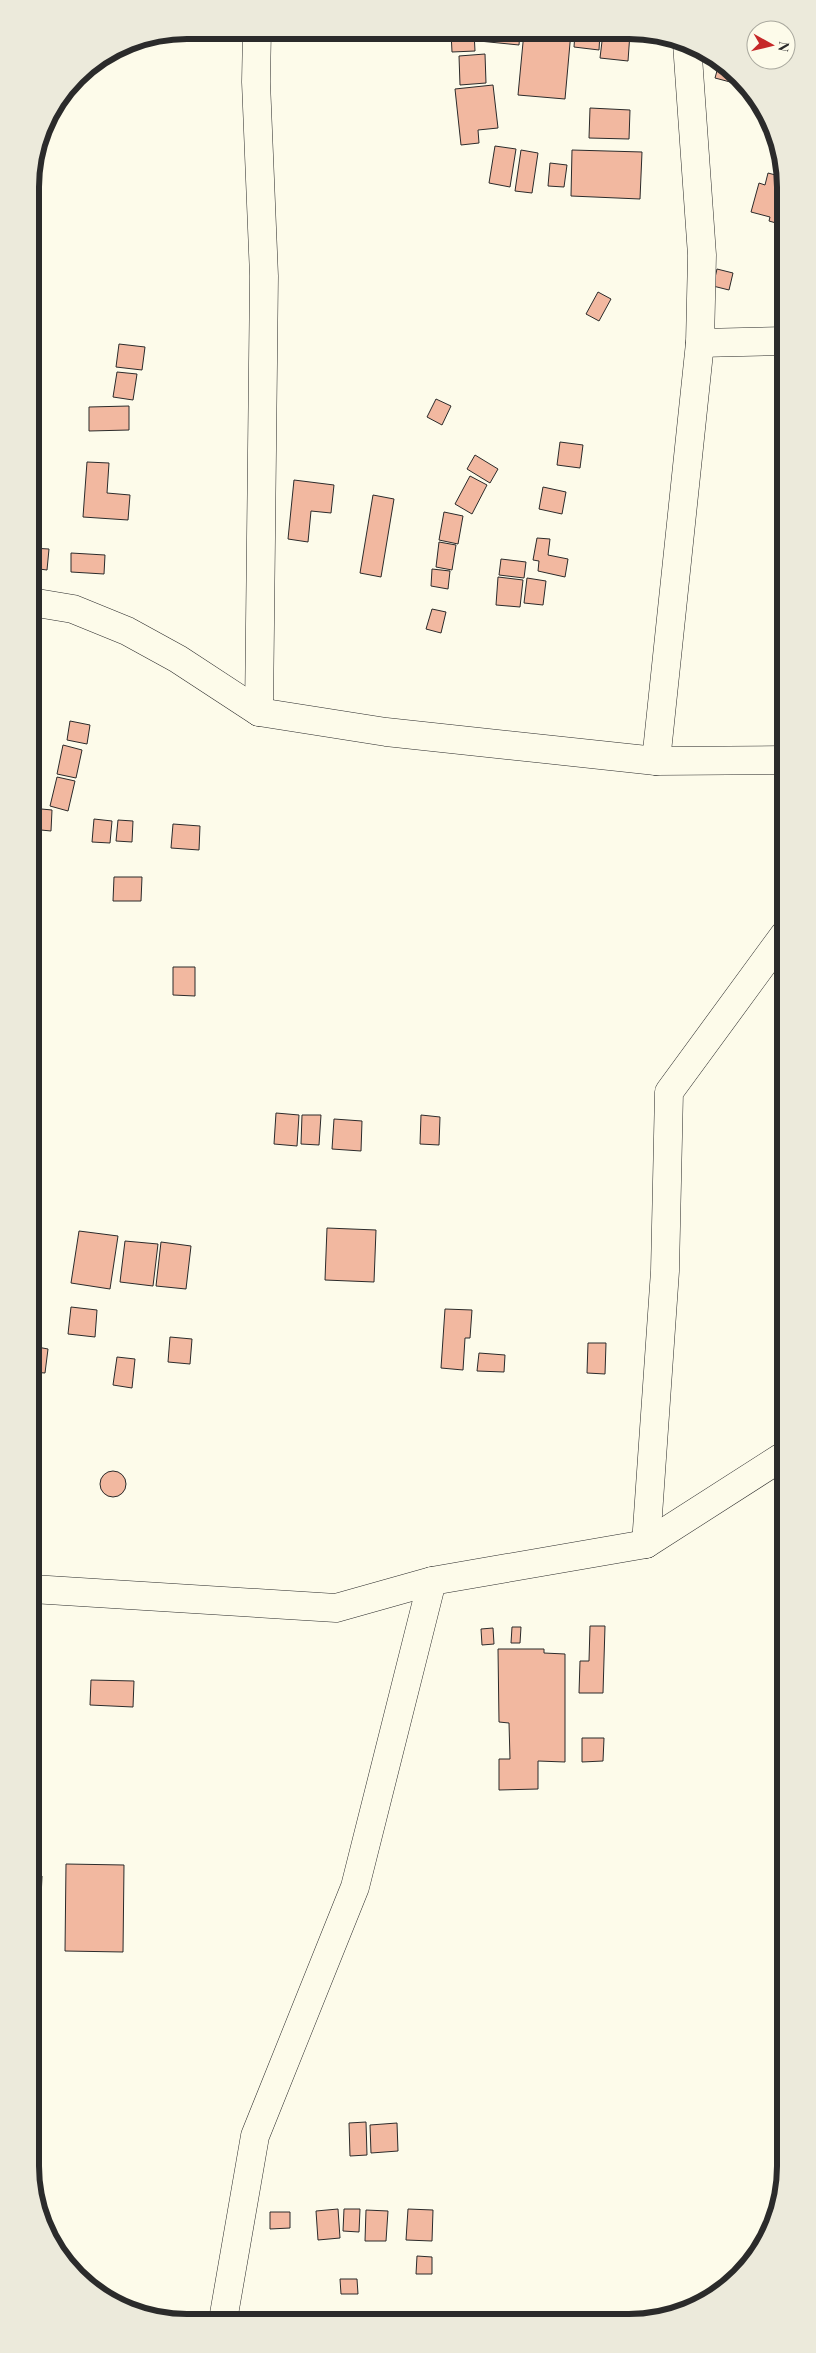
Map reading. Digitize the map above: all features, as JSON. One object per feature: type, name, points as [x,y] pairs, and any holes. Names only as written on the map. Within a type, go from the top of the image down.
[{"type":"street","points":[[258,39],[256,82],[264,276],[260,712]]},
{"type":"street","points":[[656,761],[700,343],[702,255],[689,51]]},
{"type":"street","points":[[700,343],[777,341]]},
{"type":"street","points":[[39,604],[73,610],[127,631],[178,659],[260,712],[386,732],[656,761],[777,760]]},
{"type":"street","points":[[646,1544],[665,1272],[669,1092],[777,945]]},
{"type":"street","points":[[39,1589],[336,1608],[432,1581],[646,1544],[777,1460]]},
{"type":"street","points":[[224,2314],[255,2136],[355,1887],[432,1581]]},
{"type":"building","points":[[451,39],[474,39],[475,51],[452,52]]},
{"type":"building","points":[[479,39],[519,39],[519,45],[479,41]]},
{"type":"building","points":[[523,39],[570,39],[565,99],[518,95]]},
{"type":"building","points":[[575,39],[600,39],[599,50],[574,47]]},
{"type":"building","points":[[602,39],[630,39],[628,61],[600,58]]},
{"type":"building","points":[[485,54],[486,83],[460,85],[459,56]]},
{"type":"building","points":[[718,68],[734,82],[734,83],[715,78]]},
{"type":"building","points":[[493,85],[498,128],[478,130],[479,143],[461,145],[455,89]]},
{"type":"building","points":[[590,108],[630,110],[629,139],[589,138]]},
{"type":"building","points":[[495,146],[516,149],[510,187],[489,183]]},
{"type":"building","points":[[521,150],[538,153],[532,193],[515,191]]},
{"type":"building","points":[[572,150],[642,152],[640,199],[571,196]]},
{"type":"building","points":[[550,163],[567,165],[564,187],[548,186]]},
{"type":"building","points":[[768,173],[777,175],[777,223],[769,221],[770,217],[751,212],[759,183],[765,185]]},
{"type":"building","points":[[717,269],[733,273],[729,290],[713,286]]},
{"type":"building","points":[[598,292],[611,299],[599,321],[586,314]]},
{"type":"building","points":[[119,344],[145,347],[142,370],[116,367]]},
{"type":"building","points":[[117,372],[137,374],[133,400],[113,397]]},
{"type":"building","points":[[436,399],[451,406],[442,425],[427,417]]},
{"type":"building","points":[[129,406],[129,430],[89,431],[89,407]]},
{"type":"building","points":[[560,442],[583,445],[580,468],[557,465]]},
{"type":"building","points":[[475,455],[498,469],[490,483],[467,469]]},
{"type":"building","points":[[87,462],[109,463],[107,493],[130,495],[128,520],[83,517]]},
{"type":"building","points":[[470,476],[487,485],[472,514],[455,504]]},
{"type":"building","points":[[294,480],[334,485],[331,513],[311,511],[308,542],[288,539]]},
{"type":"building","points":[[543,487],[566,492],[562,514],[539,509]]},
{"type":"building","points":[[373,495],[394,499],[381,577],[360,573]]},
{"type":"building","points":[[444,512],[463,516],[458,544],[439,540]]},
{"type":"building","points":[[537,538],[550,539],[548,555],[568,559],[565,577],[538,571],[539,561],[533,560]]},
{"type":"building","points":[[439,542],[456,545],[452,570],[436,567]]},
{"type":"building","points":[[39,548],[49,549],[47,570],[39,569]]},
{"type":"building","points":[[71,553],[105,555],[104,574],[71,572]]},
{"type":"building","points":[[501,559],[526,562],[524,578],[499,575]]},
{"type":"building","points":[[432,569],[450,571],[448,589],[431,586]]},
{"type":"building","points":[[498,577],[523,580],[520,607],[496,605]]},
{"type":"building","points":[[527,578],[546,581],[543,605],[524,603]]},
{"type":"building","points":[[432,609],[446,612],[441,633],[426,629]]},
{"type":"building","points":[[70,721],[90,725],[87,744],[67,740]]},
{"type":"building","points":[[63,745],[82,750],[76,778],[57,774]]},
{"type":"building","points":[[57,777],[75,781],[68,811],[50,806]]},
{"type":"building","points":[[39,809],[52,810],[51,831],[39,830]]},
{"type":"building","points":[[94,819],[112,821],[110,843],[92,842]]},
{"type":"building","points":[[118,820],[133,821],[132,842],[116,841]]},
{"type":"building","points":[[173,824],[200,826],[199,850],[171,848]]},
{"type":"building","points":[[114,877],[142,877],[141,901],[113,901]]},
{"type":"building","points":[[173,967],[195,967],[195,996],[173,995]]},
{"type":"building","points":[[276,1113],[299,1115],[297,1146],[274,1144]]},
{"type":"building","points":[[302,1115],[321,1115],[319,1145],[301,1144]]},
{"type":"building","points":[[421,1115],[440,1117],[439,1145],[420,1144]]},
{"type":"building","points":[[334,1119],[362,1121],[361,1151],[332,1149]]},
{"type":"building","points":[[327,1228],[376,1230],[374,1282],[325,1280]]},
{"type":"building","points":[[79,1231],[118,1236],[110,1289],[71,1283]]},
{"type":"building","points":[[125,1241],[158,1244],[153,1286],[120,1282]]},
{"type":"building","points":[[161,1242],[191,1246],[186,1289],[156,1286]]},
{"type":"building","points":[[71,1307],[97,1310],[95,1337],[68,1334]]},
{"type":"building","points":[[445,1309],[472,1310],[470,1338],[465,1338],[463,1370],[441,1368]]},
{"type":"building","points":[[170,1337],[192,1339],[190,1364],[168,1362]]},
{"type":"building","points":[[588,1343],[606,1343],[605,1374],[587,1373]]},
{"type":"building","points":[[39,1347],[48,1349],[45,1373],[39,1373]]},
{"type":"building","points":[[479,1353],[505,1355],[504,1372],[477,1371]]},
{"type":"building","points":[[117,1357],[135,1359],[132,1388],[113,1385]]},
{"type":"building","points":[[113,1471],[122,1475],[126,1484],[122,1493],[113,1497],[104,1493],[100,1484],[104,1475]]},
{"type":"building","points":[[590,1626],[605,1626],[603,1693],[579,1693],[580,1661],[589,1661]]},
{"type":"building","points":[[512,1627],[521,1627],[520,1643],[511,1643]]},
{"type":"building","points":[[493,1628],[494,1644],[482,1645],[481,1629]]},
{"type":"building","points":[[498,1649],[544,1649],[544,1653],[565,1654],[565,1762],[538,1761],[538,1789],[499,1790],[499,1759],[510,1759],[509,1723],[499,1722]]},
{"type":"building","points":[[91,1680],[134,1681],[133,1707],[90,1705]]},
{"type":"building","points":[[582,1738],[604,1738],[603,1761],[582,1762]]},
{"type":"building","points":[[66,1864],[124,1865],[123,1952],[65,1951]]},
{"type":"building","points":[[39,1876],[42,1876],[41,1898],[39,1898]]},
{"type":"building","points":[[366,2122],[367,2155],[350,2156],[349,2123]]},
{"type":"building","points":[[397,2123],[398,2151],[371,2153],[370,2125]]},
{"type":"building","points":[[338,2209],[340,2238],[318,2240],[316,2211]]},
{"type":"building","points":[[344,2209],[360,2209],[359,2232],[343,2231]]},
{"type":"building","points":[[408,2209],[433,2210],[432,2241],[406,2240]]},
{"type":"building","points":[[366,2210],[388,2211],[386,2241],[365,2241]]},
{"type":"building","points":[[270,2212],[290,2212],[290,2228],[270,2229]]},
{"type":"building","points":[[417,2256],[432,2257],[432,2274],[416,2274]]},
{"type":"building","points":[[340,2279],[357,2279],[358,2294],[341,2294]]}]
